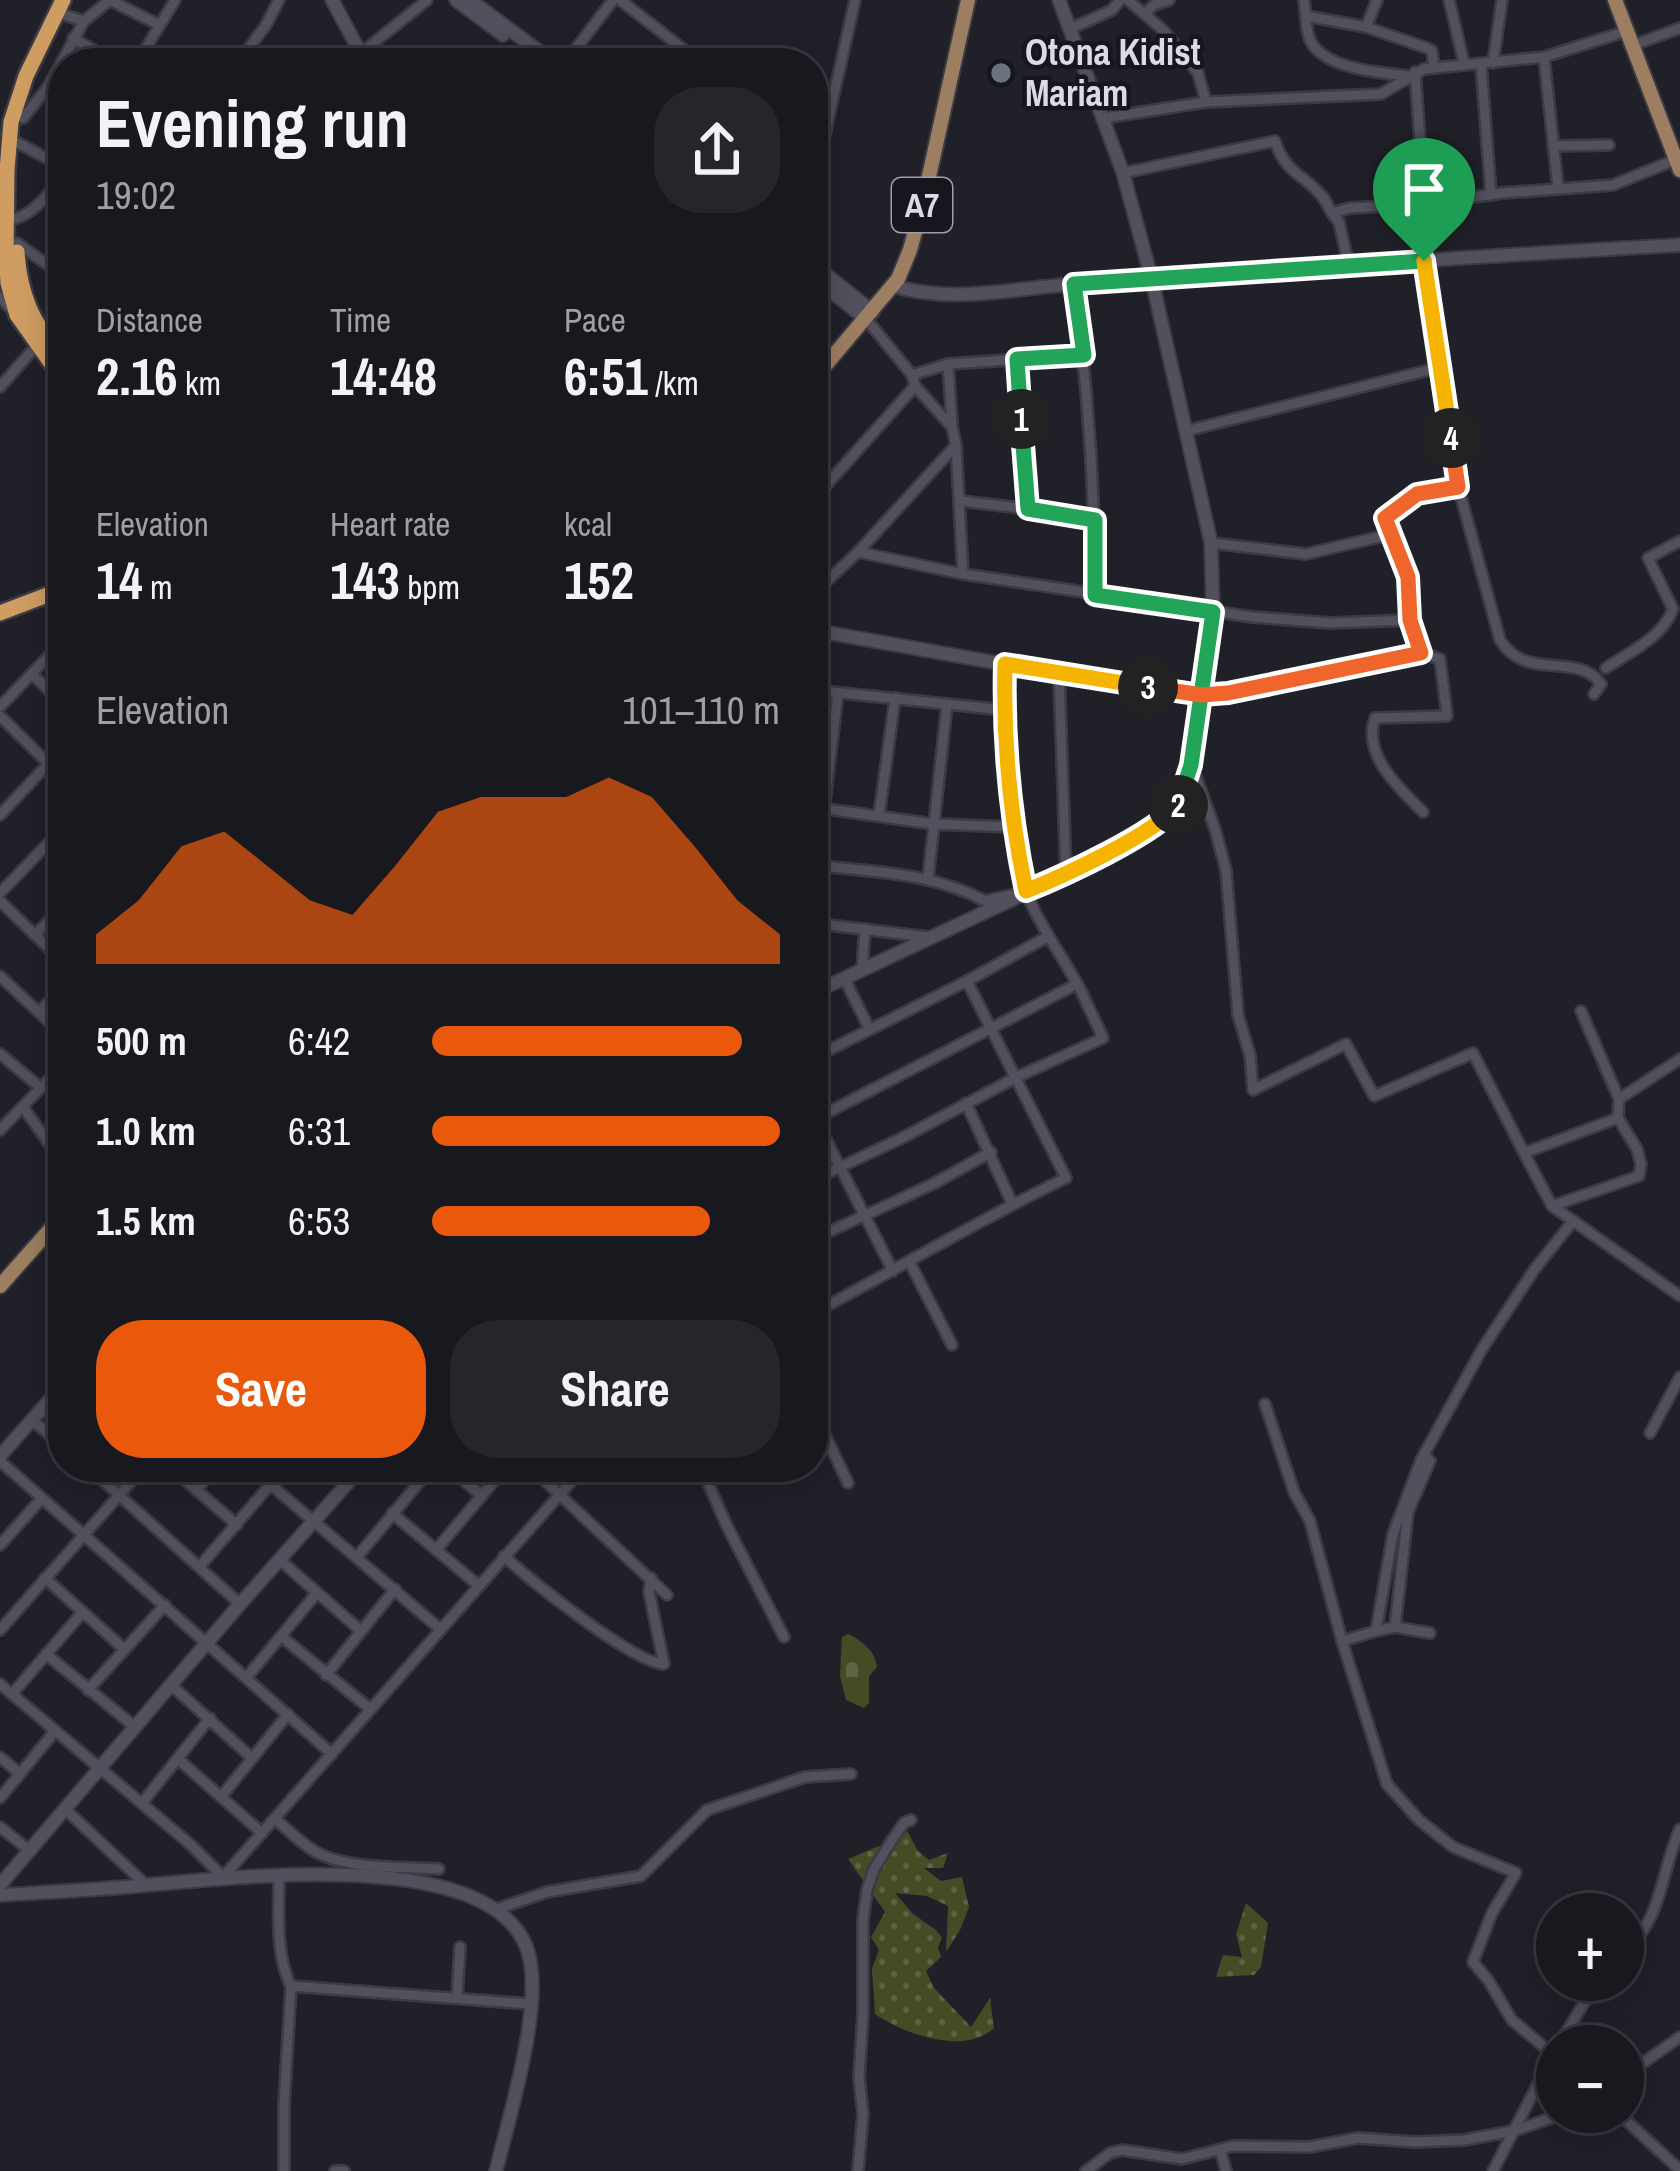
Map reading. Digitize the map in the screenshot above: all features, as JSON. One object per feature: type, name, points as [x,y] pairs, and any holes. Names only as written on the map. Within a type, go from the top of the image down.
[{"type":"highway","points":[[12,220],[3,200],[11,121],[32,85],[63,10],[73,0]]},
{"type":"highway","points":[[11,121],[18,143],[8,283],[17,315],[48,349]]},
{"type":"highway","points":[[8,251],[37,338],[48,356]]},
{"type":"highway","points":[[0,613],[48,595]]},
{"type":"highway","points":[[0,624],[48,605]]},
{"type":"main road","points":[[332,0],[354,48]]},
{"type":"main road","points":[[456,0],[520,48]]},
{"type":"main road","points":[[470,0],[534,48]]},
{"type":"main road","name":"A7","points":[[828,363],[894,286],[910,250],[968,0]]},
{"type":"main road","points":[[828,986],[1066,874],[1165,819],[1182,799],[1191,765],[1213,612],[1211,543],[1123,173],[1059,0]]},
{"type":"main road","points":[[1615,0],[1679,162]]},
{"type":"main road","points":[[894,286],[944,295],[1680,245]]},
{"type":"main road","points":[[828,278],[870,316]]},
{"type":"main road","points":[[828,287],[870,316]]},
{"type":"main road","points":[[828,632],[1202,695]]},
{"type":"main road","points":[[0,1286],[48,1232]]},
{"type":"main road","points":[[0,1458],[48,1403]]},
{"type":"main road","points":[[0,1885],[347,1483]]},
{"type":"main road","points":[[0,1895],[223,1877],[327,1874],[416,1882],[466,1894],[497,1909],[517,1928],[528,1950],[532,1979],[522,2059],[496,2171]]},
{"type":"street","points":[[68,48],[85,21],[110,0],[159,25]]},
{"type":"street","points":[[146,48],[175,0]]},
{"type":"street","points":[[249,48],[279,0]]},
{"type":"street","points":[[373,48],[427,0]]},
{"type":"street","points":[[577,48],[616,0],[680,48]]},
{"type":"street","points":[[828,110],[855,0]]},
{"type":"street","points":[[1072,28],[1124,0],[1163,30],[1198,73],[1206,102]]},
{"type":"street","points":[[1144,14],[1169,0]]},
{"type":"street","points":[[1304,0],[1310,42],[1317,50],[1373,73],[1413,74]]},
{"type":"street","points":[[1366,27],[1377,0]]},
{"type":"street","points":[[1449,0],[1464,63]]},
{"type":"street","points":[[1491,196],[1487,63],[1502,0]]},
{"type":"street","points":[[63,10],[85,21]]},
{"type":"street","points":[[1306,16],[1366,27],[1432,51],[1434,68]]},
{"type":"street","points":[[1104,118],[1206,102],[1381,94],[1413,74],[1434,68],[1544,57],[1680,28]]},
{"type":"street","points":[[73,38],[90,48]]},
{"type":"street","points":[[1544,57],[1558,188]]},
{"type":"street","points":[[1413,74],[1424,195],[1419,208],[1458,487],[1500,640],[1515,658],[1594,675],[1601,684],[1594,694]]},
{"type":"street","points":[[11,121],[48,87]]},
{"type":"street","points":[[1123,173],[1275,141],[1293,173],[1321,194],[1339,222],[1349,266]]},
{"type":"street","points":[[18,143],[48,159]]},
{"type":"street","points":[[1553,146],[1609,145]]},
{"type":"street","points":[[1332,213],[1613,185],[1679,162]]},
{"type":"street","points":[[12,220],[48,195]]},
{"type":"street","points":[[8,251],[48,269]]},
{"type":"street","points":[[1074,284],[1084,355],[1095,595]]},
{"type":"street","points":[[0,297],[17,315]]},
{"type":"street","points":[[870,316],[952,427]]},
{"type":"street","points":[[3,379],[48,324]]},
{"type":"street","points":[[828,482],[913,380],[948,364],[1084,355]]},
{"type":"street","points":[[1017,359],[1028,509]]},
{"type":"street","points":[[948,364],[963,574]]},
{"type":"street","points":[[1186,431],[1441,367]]},
{"type":"street","points":[[828,580],[956,445]]},
{"type":"street","points":[[1421,653],[1410,620],[1408,577],[1385,518],[1417,494],[1458,487]]},
{"type":"street","points":[[961,500],[1095,520]]},
{"type":"street","points":[[1211,543],[1306,554],[1392,534]]},
{"type":"street","points":[[1606,668],[1663,630],[1669,620],[1673,609],[1648,558],[1680,542]]},
{"type":"street","points":[[857,552],[963,574],[1213,612],[1331,623],[1410,620]]},
{"type":"street","points":[[1202,695],[1421,653],[1439,659],[1447,716],[1375,718],[1371,726],[1377,758],[1423,812]]},
{"type":"street","points":[[0,707],[48,658]]},
{"type":"street","points":[[828,1172],[1103,1038],[1026,891],[1012,827],[1005,664]]},
{"type":"street","points":[[1059,674],[1066,874]]},
{"type":"street","points":[[33,675],[48,690]]},
{"type":"street","points":[[828,692],[1004,710]]},
{"type":"street","points":[[828,750],[838,693]]},
{"type":"street","points":[[879,816],[895,698]]},
{"type":"street","points":[[928,879],[947,704]]},
{"type":"street","points":[[0,716],[48,764],[0,814]]},
{"type":"street","points":[[1191,765],[1226,870],[1238,1015],[1250,1055],[1253,1090],[1346,1044],[1374,1096],[1473,1052],[1552,1206],[1680,1296]]},
{"type":"street","points":[[0,794],[10,804]]},
{"type":"street","points":[[828,808],[934,824],[1012,827]]},
{"type":"street","points":[[48,844],[0,897],[48,948]]},
{"type":"street","points":[[828,867],[928,879],[956,886],[985,902],[1026,891]]},
{"type":"street","points":[[35,935],[48,922]]},
{"type":"street","points":[[828,925],[928,937]]},
{"type":"street","points":[[862,969],[865,929]]},
{"type":"street","points":[[828,1050],[1047,937]]},
{"type":"street","points":[[0,976],[48,1021]]},
{"type":"street","points":[[844,978],[869,1028]]},
{"type":"street","points":[[828,1304],[1066,1178],[967,981]]},
{"type":"street","points":[[828,1110],[1077,984]]},
{"type":"street","points":[[39,1012],[48,1003]]},
{"type":"street","points":[[1552,1206],[1639,1176],[1641,1165],[1618,1118],[1619,1099],[1581,1011]]},
{"type":"street","points":[[0,1054],[41,1088]]},
{"type":"street","points":[[1619,1099],[1680,1059]]},
{"type":"street","points":[[0,1130],[48,1081]]},
{"type":"street","points":[[966,1103],[1012,1204]]},
{"type":"street","points":[[23,1107],[48,1142]]},
{"type":"street","points":[[1524,1153],[1618,1118]]},
{"type":"street","points":[[828,1144],[893,1271]]},
{"type":"street","points":[[828,1231],[991,1152]]},
{"type":"street","points":[[1376,1631],[1393,1534],[1424,1454],[1504,1315],[1574,1221]]},
{"type":"street","points":[[910,1263],[952,1345]]},
{"type":"street","points":[[1650,1433],[1680,1377]]},
{"type":"street","points":[[1265,1404],[1294,1492],[1310,1521],[1387,1784],[1419,1820],[1453,1846],[1516,1873],[1492,1912],[1473,1962],[1512,2020],[1536,2037]]},
{"type":"street","points":[[33,1421],[48,1434]]},
{"type":"street","points":[[828,1441],[848,1483]]},
{"type":"street","points":[[1395,1627],[1408,1512],[1430,1461],[1424,1454]]},
{"type":"street","points":[[0,1458],[332,1754]]},
{"type":"street","points":[[105,1482],[240,1604]]},
{"type":"street","points":[[2,1621],[130,1482]]},
{"type":"street","points":[[187,1482],[237,1525]]},
{"type":"street","points":[[196,1490],[203,1482]]},
{"type":"street","points":[[267,1482],[440,1629]]},
{"type":"street","points":[[357,1557],[419,1482]]},
{"type":"street","points":[[466,1482],[482,1496]]},
{"type":"street","points":[[436,1550],[494,1482]]},
{"type":"street","points":[[547,1482],[667,1595]]},
{"type":"street","points":[[0,1684],[223,1877],[570,1482]]},
{"type":"street","points":[[708,1482],[784,1637]]},
{"type":"street","points":[[200,1566],[270,1485]]},
{"type":"street","points":[[0,1545],[42,1498]]},
{"type":"street","points":[[392,1513],[478,1585]]},
{"type":"street","points":[[504,1556],[593,1625],[655,1664],[664,1664],[651,1578]]},
{"type":"street","points":[[280,1560],[361,1631]]},
{"type":"street","points":[[45,1578],[124,1649]]},
{"type":"street","points":[[326,1675],[394,1589]]},
{"type":"street","points":[[248,1677],[316,1594]]},
{"type":"street","points":[[88,1690],[165,1605]]},
{"type":"street","points":[[12,1694],[82,1613]]},
{"type":"street","points":[[1342,1641],[1395,1627],[1430,1634]]},
{"type":"street","points":[[282,1637],[369,1708]]},
{"type":"street","points":[[46,1654],[134,1727]]},
{"type":"street","points":[[171,1684],[252,1758]]},
{"type":"street","points":[[221,1797],[288,1714]]},
{"type":"street","points":[[142,1803],[210,1718]]},
{"type":"street","points":[[0,1798],[56,1731]]},
{"type":"street","points":[[0,1757],[20,1774]]},
{"type":"street","points":[[178,1759],[262,1833]]},
{"type":"street","points":[[497,1909],[547,1892],[640,1876],[707,1810],[805,1777],[851,1774]]},
{"type":"street","points":[[64,1808],[146,1886]]},
{"type":"street","points":[[275,1819],[323,1856],[350,1863],[439,1870]]},
{"type":"street","points":[[858,2171],[867,1889],[892,1840],[904,1822],[911,1820]]},
{"type":"street","points":[[0,1827],[29,1850]]},
{"type":"street","points":[[1644,1932],[1680,1829]]},
{"type":"street","points":[[279,1875],[283,1971],[291,1986],[284,2171]]},
{"type":"street","points":[[457,1999],[460,1947]]},
{"type":"street","points":[[291,1986],[530,2004]]},
{"type":"street","points":[[1644,2062],[1680,2037]]},
{"type":"street","points":[[1493,2171],[1536,2089]]},
{"type":"street","points":[[1086,2171],[1122,2150],[1182,2159],[1233,2146],[1309,2146],[1358,2138],[1450,2140],[1536,2123]]},
{"type":"street","points":[[1640,2133],[1680,2170]]},
{"type":"street","points":[[1220,2149],[1226,2171]]},
{"type":"street","points":[[334,2171],[344,2171]]},
{"type":"green space","points":[[848,1634],[867,1647],[876,1662],[864,1708],[846,1700],[840,1676],[842,1637]]},
{"type":"green space","points":[[905,1827],[918,1851],[929,1860],[948,1853],[943,1868],[924,1868],[941,1881],[962,1877],[969,1907],[946,1952],[948,1906],[927,1896],[895,1893],[942,1938],[941,1957],[926,1971],[934,1988],[971,2027],[990,1998],[994,2028],[982,2036],[934,2039],[875,2014],[872,1968],[879,1950],[871,1937],[885,1912],[848,1859],[879,1846],[889,1858]]},
{"type":"green space","points":[[1246,1903],[1268,1923],[1261,1967],[1254,1975],[1216,1977],[1223,1955],[1242,1957],[1236,1934]]},
{"type":"place","name":"Otona Kidist Mariam","points":[[1001,73]]},
{"type":"route","points":[[1424,261],[1074,284],[1084,355],[1017,359],[1028,509],[1095,520],[1095,595],[1213,612],[1202,695],[1191,765],[1175,810],[1066,874],[1026,891],[1012,827],[1005,664],[1202,695],[1421,653],[1410,620],[1408,577],[1385,518],[1417,494],[1458,487],[1424,261]]}]
